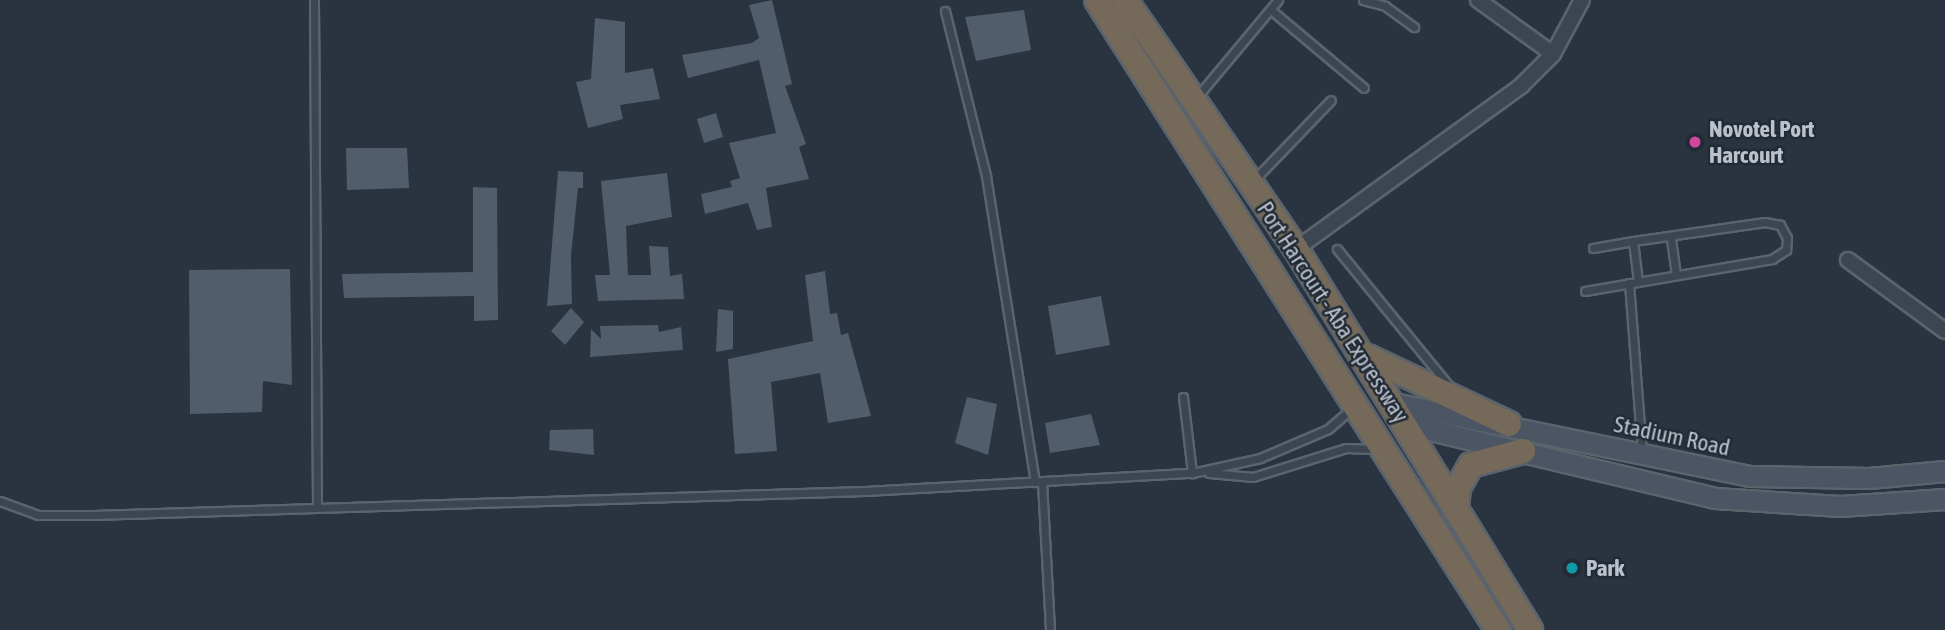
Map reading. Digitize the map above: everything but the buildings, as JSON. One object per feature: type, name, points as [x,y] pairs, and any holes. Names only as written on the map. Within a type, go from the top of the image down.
[{"type":"highway","name":"Port Harcourt - Aba Expressway","points":[[1097,0],[1388,451],[1498,630]]},
{"type":"highway","name":"Port Harcourt - Aba Expressway","points":[[1125,0],[1296,248],[1530,630]]},
{"type":"highway","points":[[1361,352],[1466,406],[1509,424]]},
{"type":"highway","points":[[1456,510],[1458,488],[1471,465],[1523,452]]},
{"type":"main road","name":"Stadium Road","points":[[1400,414],[1509,424],[1643,457],[1780,478],[1945,471]]},
{"type":"main road","points":[[1400,414],[1523,452],[1748,502],[1945,499]]},
{"type":"street","points":[[1296,248],[1521,86],[1553,54],[1582,0]]},
{"type":"street","points":[[1485,2],[1553,54]]},
{"type":"street","points":[[1848,260],[1945,331]]},
{"type":"lane","points":[[314,0],[317,505]]},
{"type":"lane","points":[[1193,101],[1278,0]]},
{"type":"lane","points":[[1363,0],[1385,6],[1414,27]]},
{"type":"lane","points":[[1271,10],[1364,88]]},
{"type":"lane","points":[[946,11],[986,176],[1038,482],[1050,630]]},
{"type":"lane","points":[[1250,184],[1331,100]]},
{"type":"lane","points":[[1585,291],[1772,259],[1786,250],[1787,238],[1780,225],[1765,222],[1671,239],[1633,241],[1593,248]]},
{"type":"lane","points":[[1671,239],[1676,275]]},
{"type":"lane","points":[[1633,241],[1638,282]]},
{"type":"lane","points":[[1337,249],[1466,406]]},
{"type":"lane","points":[[1629,283],[1643,457]]},
{"type":"lane","points":[[1183,397],[1192,473]]},
{"type":"lane","points":[[0,501],[55,516],[1038,482],[1192,473],[1260,458],[1328,429],[1356,403]]},
{"type":"lane","points":[[1202,472],[1253,477],[1346,448],[1388,451]]},
{"type":"place","name":"Novotel Port Harcourt","points":[[1695,142]]},
{"type":"place","name":"Park","points":[[1572,568]]}]
